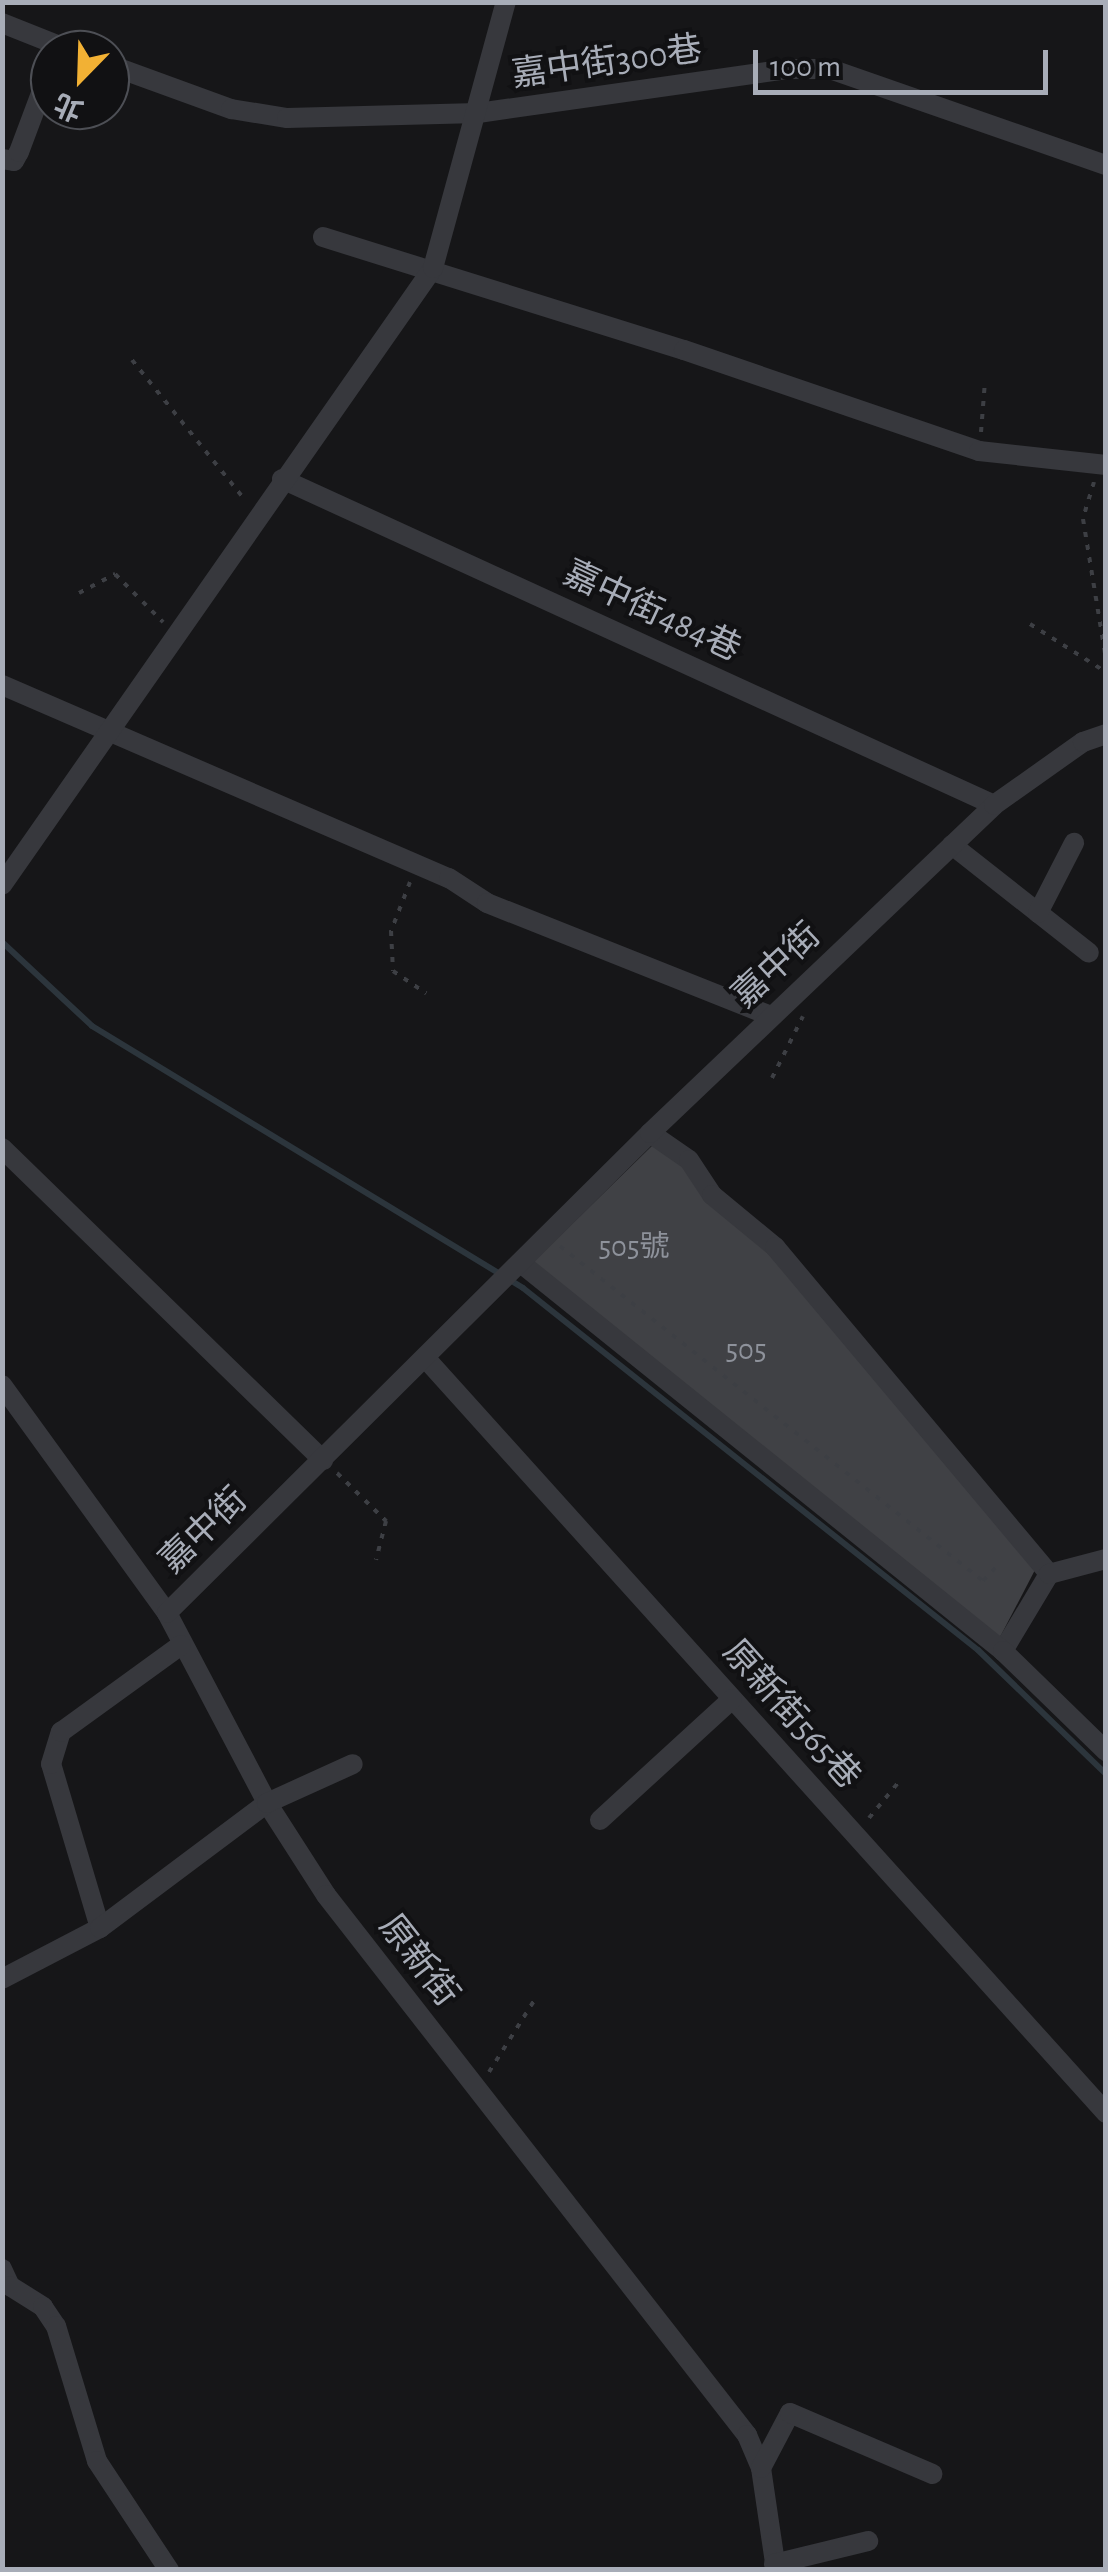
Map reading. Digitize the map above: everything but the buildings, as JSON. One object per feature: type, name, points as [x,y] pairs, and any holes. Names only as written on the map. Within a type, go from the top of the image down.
[{"type":"street","points":[[2,884],[112,731],[282,478],[433,268],[506,2]]},
{"type":"street","points":[[2,22],[30,35]]},
{"type":"street","name":"嘉中街300巷","points":[[130,72],[231,109],[288,118],[478,113],[787,69],[830,69],[1106,165]]},
{"type":"street","points":[[2,159],[14,161],[30,124]]},
{"type":"street","points":[[323,238],[433,268],[979,452],[1102,464]]},
{"type":"street","name":"嘉中街484巷","points":[[282,478],[994,805]]},
{"type":"street","points":[[2,685],[417,864],[487,903],[771,1016]]},
{"type":"street","name":"嘉中街","points":[[167,1613],[428,1361],[650,1133],[994,805],[1083,742],[1106,734]]},
{"type":"street","points":[[1038,913],[1074,842]]},
{"type":"street","points":[[952,845],[1088,952]]},
{"type":"street","points":[[650,1133],[689,1160],[712,1195],[775,1247],[1049,1574]]},
{"type":"street","points":[[2,1148],[324,1460]]},
{"type":"street","points":[[512,1274],[1003,1651],[1106,1751]]},
{"type":"street","name":"原新街565巷","points":[[428,1361],[1106,2113]]},
{"type":"street","name":"原新街","points":[[2,1385],[167,1613],[267,1803],[326,1894],[747,2435],[761,2468],[775,2567]]},
{"type":"street","points":[[1003,1651],[1049,1574],[1106,1559]]},
{"type":"street","points":[[100,1928],[51,1764],[62,1732],[181,1645]]},
{"type":"street","points":[[600,1820],[732,1699]]},
{"type":"street","points":[[2,1979],[100,1928],[267,1803],[353,1764]]},
{"type":"street","points":[[2,2269],[10,2286],[43,2307],[56,2326],[97,2461],[168,2570]]},
{"type":"street","points":[[761,2468],[790,2414],[932,2474]]},
{"type":"street","points":[[775,2567],[868,2541]]},
{"type":"path","points":[[132,360],[257,517]]},
{"type":"path","points":[[979,452],[985,381]]},
{"type":"path","points":[[1102,464],[1083,519],[1106,659]]},
{"type":"path","points":[[79,593],[116,574],[176,636]]},
{"type":"path","points":[[1030,624],[1106,672]]},
{"type":"path","points":[[417,864],[391,931],[392,970],[426,993]]},
{"type":"path","points":[[772,1078],[812,1000]]},
{"type":"path","points":[[548,1237],[983,1581],[996,1567]]},
{"type":"path","points":[[324,1460],[386,1521],[376,1560]]},
{"type":"path","points":[[854,1834],[898,1784]]},
{"type":"path","points":[[479,2093],[499,2050],[537,1996]]},
{"type":"waterway","points":[[2,942],[92,1026],[523,1288],[978,1650],[1106,1774]]}]
